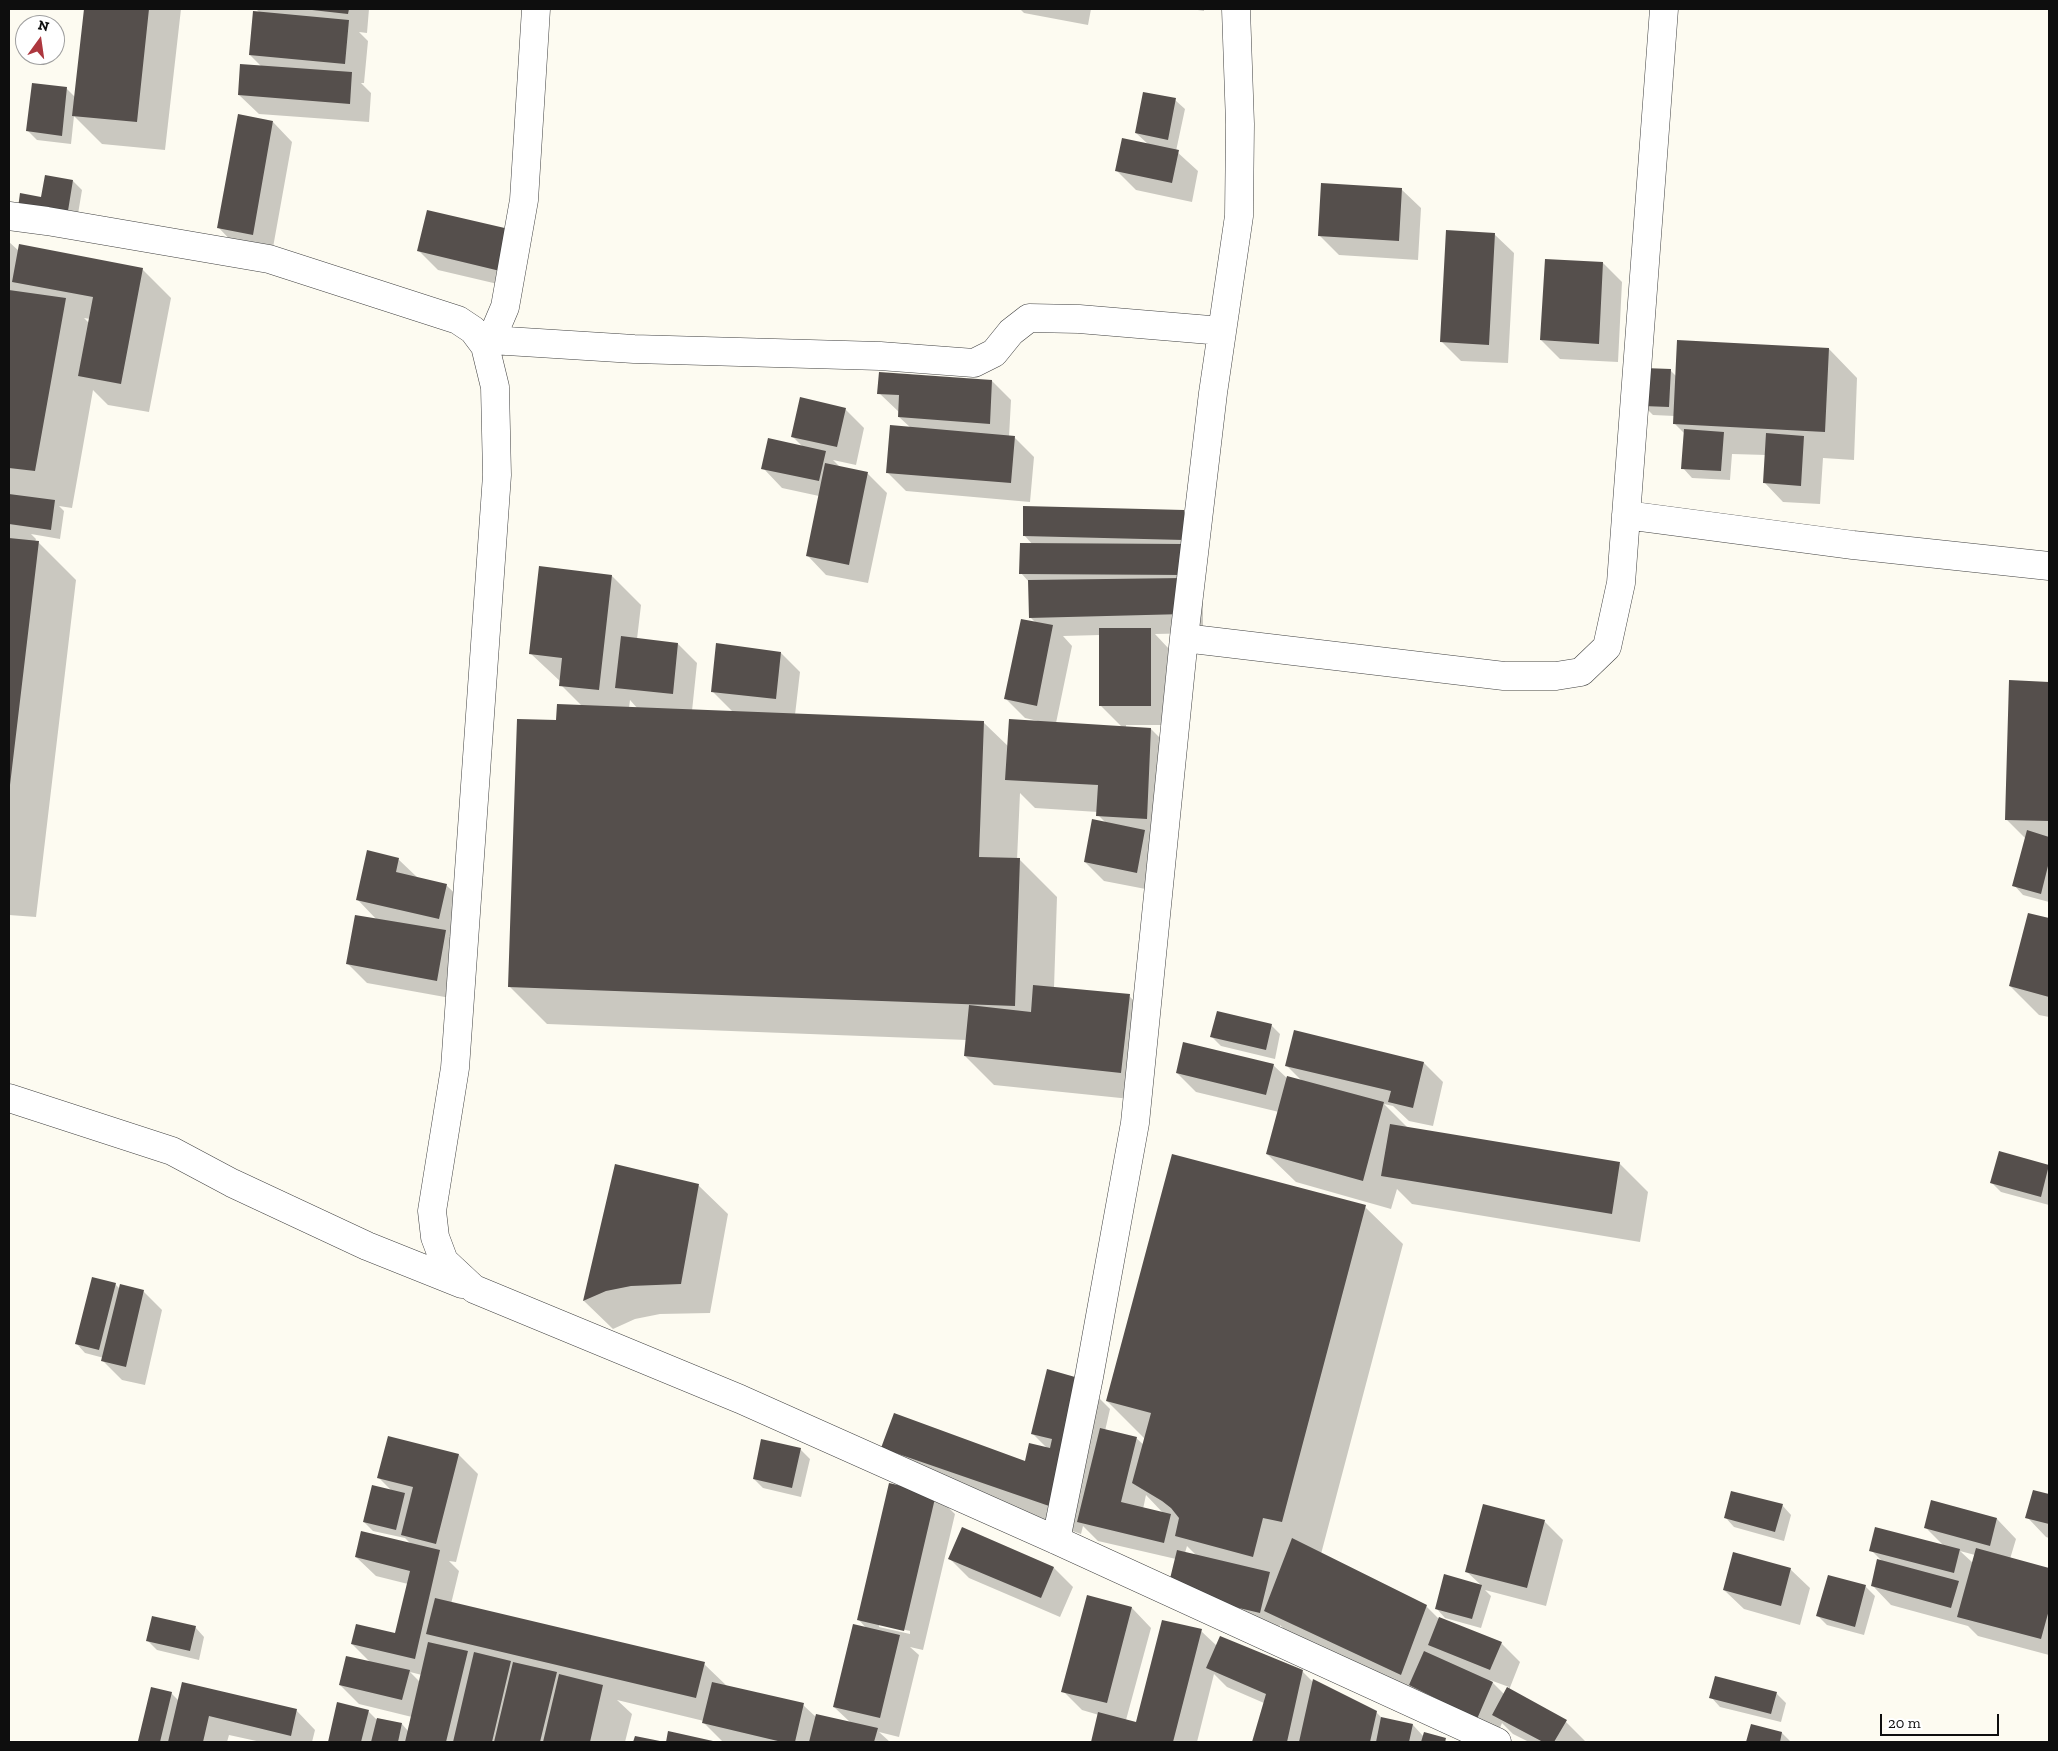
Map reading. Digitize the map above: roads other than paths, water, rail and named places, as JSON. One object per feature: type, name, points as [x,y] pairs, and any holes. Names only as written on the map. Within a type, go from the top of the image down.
[{"type":"street","points":[[474,1289],[444,1261],[435,1237],[432,1211],[454,1068],[497,475],[495,388],[488,343],[505,307],[524,200],[536,9]]},
{"type":"street","points":[[1056,1540],[1089,1377],[1135,1123],[1184,638],[1213,393],[1239,216],[1240,124],[1236,9]]},
{"type":"street","points":[[1184,638],[1504,676],[1556,676],[1581,672],[1607,647],[1621,583],[1664,9]]},
{"type":"street","points":[[9,216],[270,259],[458,320],[488,343],[880,356],[974,363],[994,353],[1011,332],[1029,318],[1079,319],[1222,331]]},
{"type":"street","points":[[1626,515],[1853,546],[2049,566]]},
{"type":"street","points":[[9,1098],[172,1152],[232,1183],[366,1246],[740,1399],[1056,1540],[1497,1742]]}]
